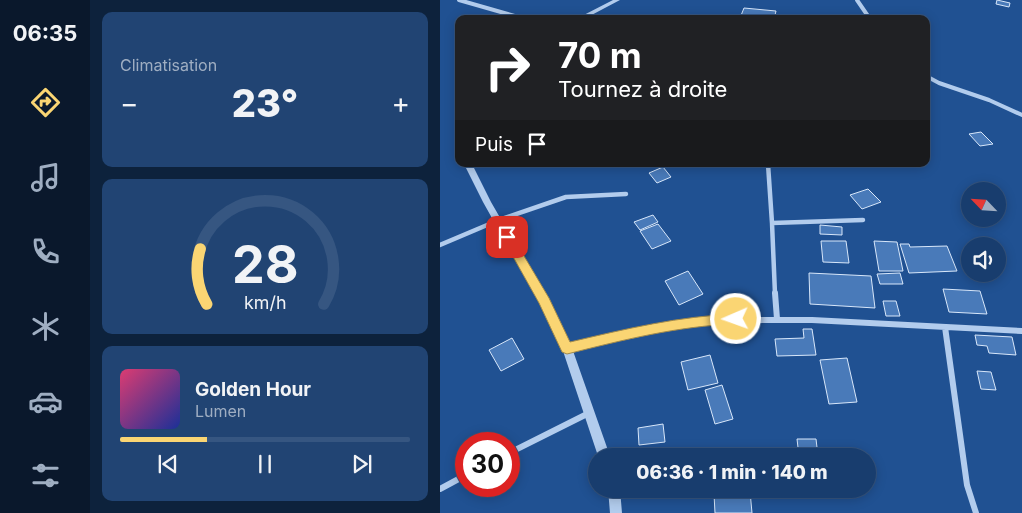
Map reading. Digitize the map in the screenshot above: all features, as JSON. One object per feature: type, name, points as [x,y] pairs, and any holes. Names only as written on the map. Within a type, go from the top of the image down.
[{"type":"street","points":[[459,0],[510,15]]},
{"type":"street","points":[[587,15],[617,0]]},
{"type":"street","points":[[858,0],[867,15]]},
{"type":"street","points":[[930,78],[989,100],[1022,115]]},
{"type":"street","points":[[470,167],[487,202],[499,220],[544,302],[567,348],[601,448]]},
{"type":"street","points":[[768,167],[778,319]]},
{"type":"street","points":[[440,244],[499,220],[566,197],[626,194]]},
{"type":"street","points":[[772,223],[863,220]]},
{"type":"street","points":[[567,348],[637,332],[708,320],[778,319],[1022,330]]},
{"type":"street","points":[[945,327],[967,485],[976,513]]},
{"type":"street","points":[[520,447],[589,412]]},
{"type":"street","points":[[440,489],[455,481]]},
{"type":"street","points":[[615,498],[616,513]]},
{"type":"building","points":[[997,0],[1010,3],[1009,7],[996,4]]},
{"type":"building","points":[[744,8],[776,11],[775,15],[741,15]]},
{"type":"building","points":[[981,132],[993,144],[980,146],[969,134]]},
{"type":"building","points":[[663,167],[671,177],[657,183],[649,173]]},
{"type":"building","points":[[868,189],[881,202],[862,209],[850,195]]},
{"type":"building","points":[[653,215],[658,222],[640,230],[634,222]]},
{"type":"building","points":[[658,224],[671,241],[652,249],[640,231]]},
{"type":"building","points":[[820,225],[842,227],[842,235],[820,234]]},
{"type":"building","points":[[821,241],[846,241],[849,263],[823,262]]},
{"type":"building","points":[[874,241],[897,242],[903,271],[879,271]]},
{"type":"building","points":[[900,244],[909,244],[910,247],[947,246],[957,271],[909,273]]},
{"type":"building","points":[[688,271],[703,294],[679,305],[665,281]]},
{"type":"building","points":[[809,273],[871,276],[875,308],[810,304]]},
{"type":"building","points":[[900,273],[903,284],[880,284],[877,274]]},
{"type":"building","points":[[943,289],[980,291],[987,314],[949,312]]},
{"type":"building","points":[[883,301],[896,301],[900,316],[886,316]]},
{"type":"building","points":[[803,329],[812,329],[816,355],[777,356],[775,339],[804,338]]},
{"type":"building","points":[[975,335],[1012,337],[1016,355],[989,353],[987,346],[977,345]]},
{"type":"building","points":[[512,338],[524,359],[501,371],[489,350]]},
{"type":"building","points":[[710,355],[718,383],[688,390],[681,362]]},
{"type":"building","points":[[847,358],[857,402],[829,404],[820,360]]},
{"type":"building","points":[[977,371],[991,372],[996,390],[981,389]]},
{"type":"building","points":[[722,385],[733,419],[715,424],[705,390]]},
{"type":"building","points":[[663,424],[665,442],[639,445],[638,428]]},
{"type":"building","points":[[797,439],[816,439],[817,448],[798,448]]},
{"type":"building","points":[[714,498],[751,498],[752,513],[715,513]]},
{"type":"route","points":[[507,237],[544,302],[567,348],[637,332],[708,320],[736,319]]}]
